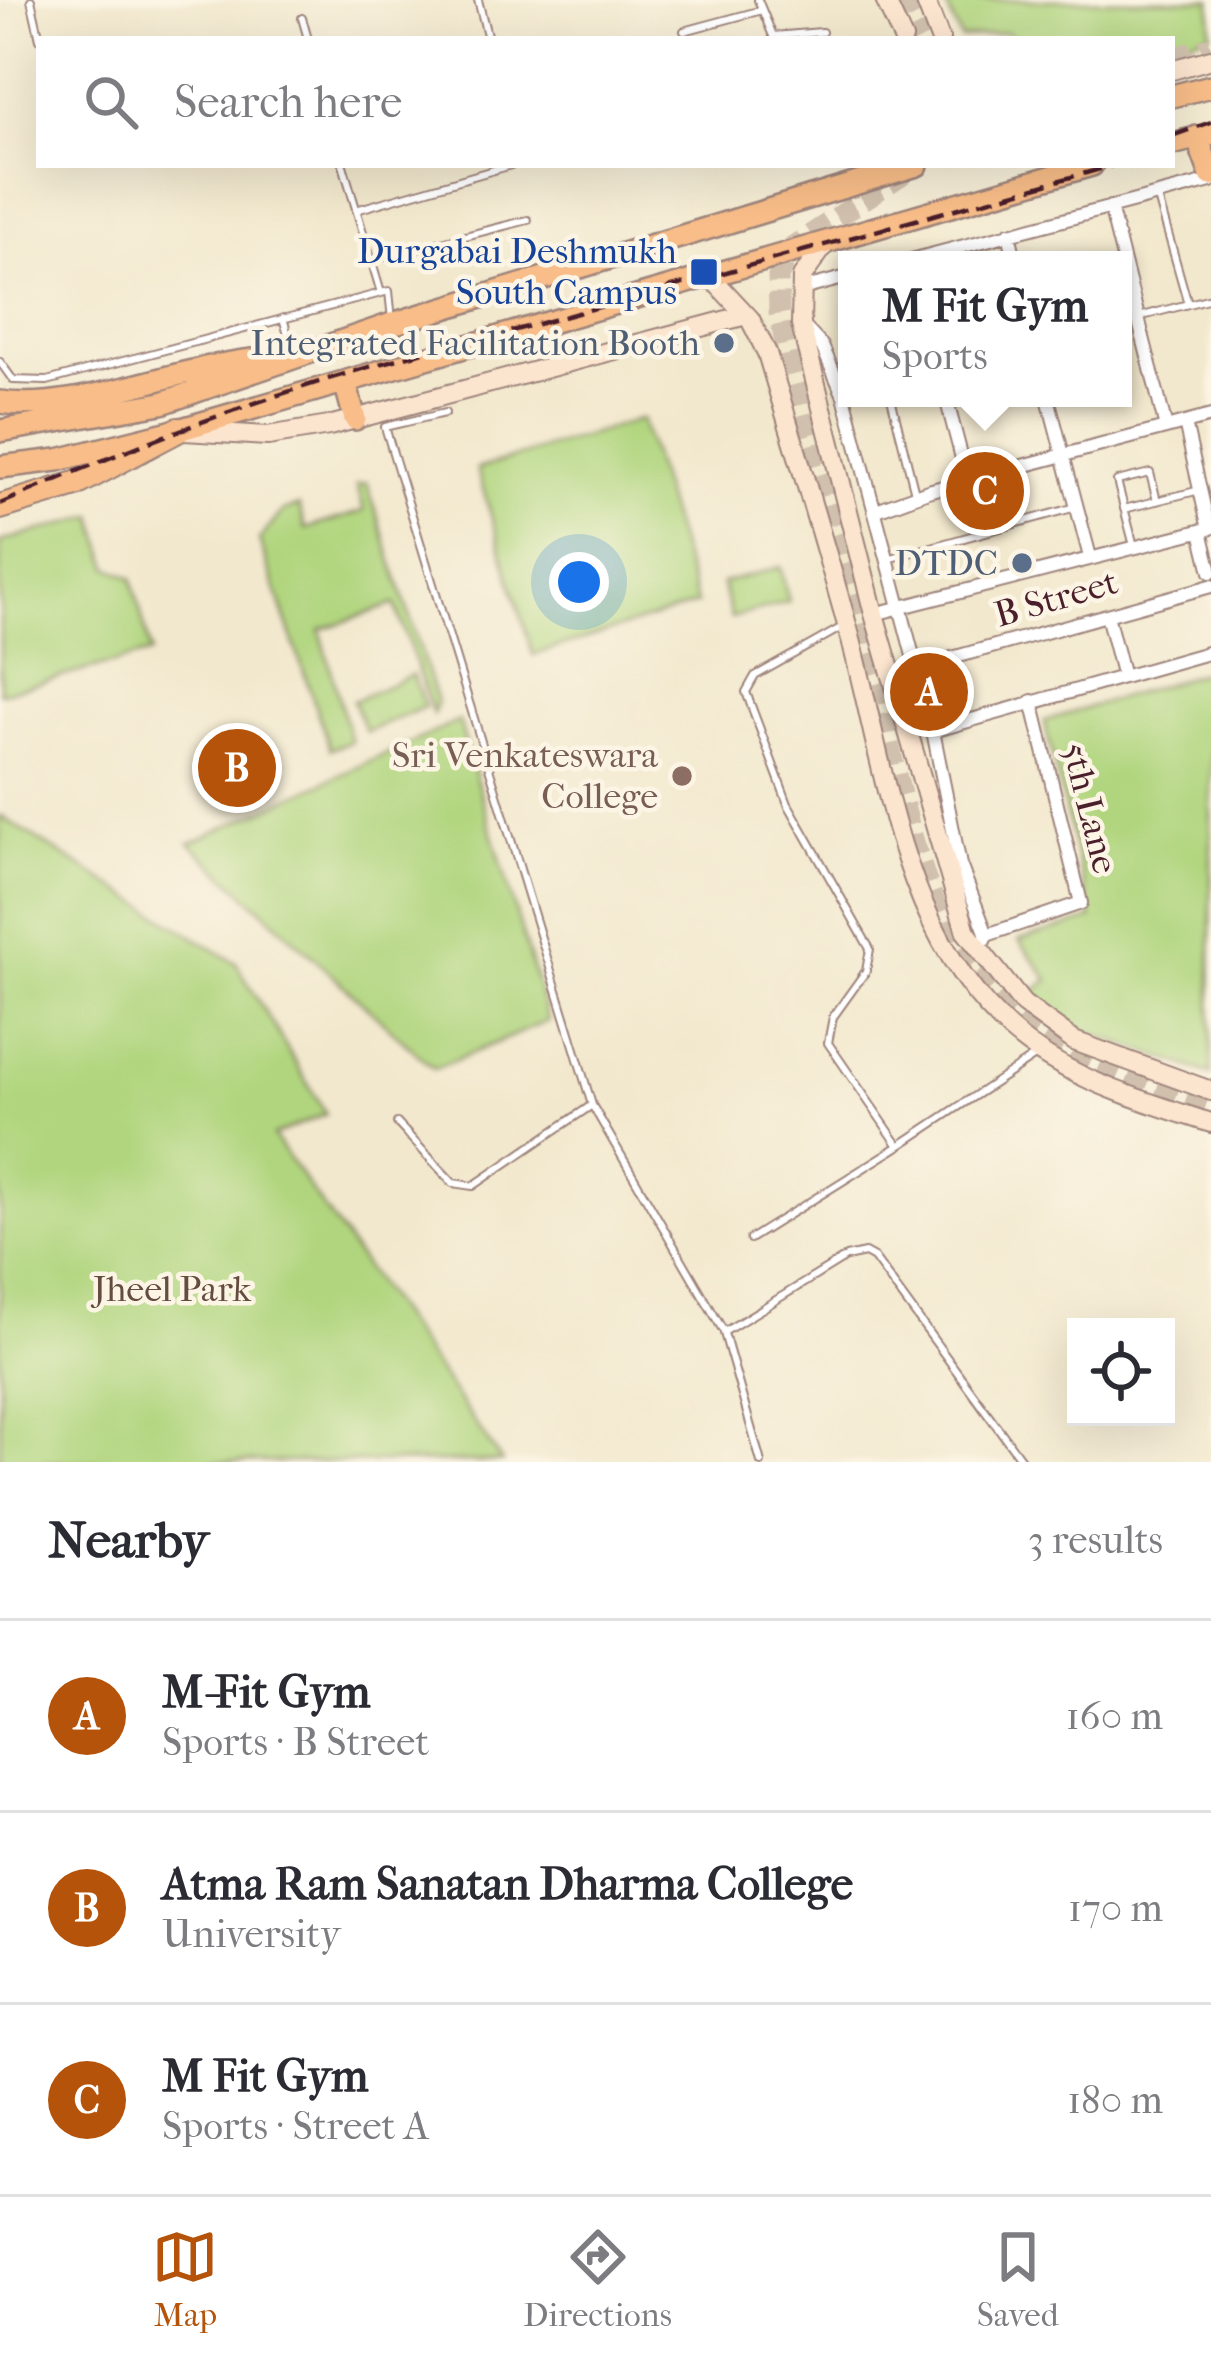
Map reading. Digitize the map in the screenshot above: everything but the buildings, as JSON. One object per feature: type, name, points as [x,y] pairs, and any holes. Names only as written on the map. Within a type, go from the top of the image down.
[{"type":"highway","points":[[0,507],[76,484],[178,430]]},
{"type":"main road","points":[[1175,96],[1211,86]]},
{"type":"main road","points":[[1204,136],[1211,178]]},
{"type":"main road","points":[[0,431],[162,403],[392,324],[907,168]]},
{"type":"main road","points":[[0,467],[58,460],[178,430],[1083,168]]},
{"type":"main road","points":[[0,402],[50,402],[232,361],[294,358]]},
{"type":"main road","points":[[345,382],[355,419]]},
{"type":"street","points":[[885,0],[901,36]]},
{"type":"street","points":[[925,0],[939,36]]},
{"type":"street","points":[[1175,69],[1211,59]]},
{"type":"street","points":[[944,251],[1211,178]]},
{"type":"street","points":[[1110,207],[1121,251]]},
{"type":"street","points":[[1009,233],[1013,251]]},
{"type":"street","points":[[826,243],[811,260],[802,290],[801,325],[817,400],[956,908],[1023,1004],[1074,1041],[1211,1091]]},
{"type":"street","points":[[709,275],[746,316],[767,353],[847,625],[911,869],[932,927],[973,991],[1037,1053],[1138,1099],[1211,1123]]},
{"type":"street","points":[[802,290],[838,280]]},
{"type":"street","points":[[1132,297],[1166,428]]},
{"type":"street","points":[[178,430],[268,436],[355,419],[746,316]]},
{"type":"street","points":[[801,325],[822,346],[838,382]]},
{"type":"street","points":[[817,400],[838,397]]},
{"type":"street","points":[[847,407],[933,731],[960,865],[982,943]]},
{"type":"street","points":[[948,407],[968,482]]},
{"type":"street","points":[[1050,407],[1090,557]]},
{"type":"street","points":[[874,511],[1211,416]]},
{"type":"street","points":[[1185,423],[1211,572]]},
{"type":"street","points":[[874,614],[1207,529]]},
{"type":"street","name":"B Street","points":[[916,668],[1211,586]]},
{"type":"street","points":[[1107,615],[1123,677]]},
{"type":"street","points":[[933,731],[1211,652]]},
{"type":"street","name":"5th Lane","points":[[982,943],[1081,903],[1032,701]]},
{"type":"lane","points":[[31,0],[39,36]]},
{"type":"lane","points":[[478,0],[487,36]]},
{"type":"lane","points":[[758,0],[773,36],[822,32]]},
{"type":"lane","points":[[684,31],[762,10]]},
{"type":"lane","points":[[302,18],[307,36]]},
{"type":"lane","points":[[344,168],[381,292]]},
{"type":"lane","points":[[356,210],[502,168]]},
{"type":"lane","points":[[1157,194],[1188,304]]},
{"type":"lane","points":[[371,260],[528,220]]},
{"type":"lane","points":[[0,362],[13,380],[47,381],[388,291],[392,324]]},
{"type":"lane","points":[[1137,317],[1211,298]]},
{"type":"lane","points":[[284,318],[294,358]]},
{"type":"lane","points":[[893,407],[917,500]]},
{"type":"lane","points":[[446,413],[385,427],[592,1105],[724,1332],[760,1462]]},
{"type":"lane","points":[[1134,546],[1117,481],[1150,473],[1157,501]]},
{"type":"lane","points":[[1124,509],[1200,490]]},
{"type":"lane","points":[[888,559],[1076,507]]},
{"type":"lane","points":[[847,625],[755,676],[746,692],[788,804],[870,949],[866,971],[833,1017],[828,1043],[899,1146]]},
{"type":"lane","points":[[750,1239],[1037,1053]]},
{"type":"lane","points":[[397,1123],[453,1183],[472,1186],[592,1105]]},
{"type":"lane","points":[[724,1332],[846,1256],[865,1253],[1023,1462]]},
{"type":"green space","points":[[944,0],[1211,0],[1211,33],[1175,44],[1175,36],[1010,36],[1008,32],[960,36]]},
{"type":"green space","points":[[641,419],[697,604],[533,655],[477,469]]},
{"type":"green space","points":[[367,483],[437,702],[433,714],[395,604],[320,630],[351,742],[330,749],[259,540],[283,511],[299,506],[305,529],[364,511],[357,485]]},
{"type":"green space","points":[[94,516],[109,567],[132,578],[151,653],[0,693],[0,542]]},
{"type":"green space","points":[[780,567],[789,602],[731,618],[722,583]]},
{"type":"green space","points":[[1211,670],[1211,1075],[1050,1019],[1027,996],[1049,980],[1019,940],[1092,919],[1044,721]]},
{"type":"green space","points":[[412,675],[425,707],[366,732],[353,701]]},
{"type":"green space","points":[[459,721],[548,1021],[434,1069],[190,843]]},
{"type":"green space","name":"Jheel Park","points":[[0,816],[236,963],[326,1114],[273,1136],[502,1462],[0,1462]]},
{"type":"tunnel","points":[[902,0],[920,36]]},
{"type":"tunnel","points":[[1175,57],[1211,47]]},
{"type":"tunnel","points":[[906,172],[793,246],[778,277],[779,312],[796,390],[861,622],[917,852],[951,937],[972,969],[1025,1021],[1111,1073],[1211,1112]]},
{"type":"railway","points":[[1175,135],[1211,122]]},
{"type":"railway","points":[[0,504],[182,430],[367,368],[1104,168]]},
{"type":"place","name":"Durgabai Deshmukh South Campus","points":[[704,272]]},
{"type":"place","name":"Integrated Facilitation Booth","points":[[724,343]]},
{"type":"place","name":"M Fit Gym","points":[[985,491]]},
{"type":"place","name":"DTDC","points":[[1022,563]]},
{"type":"place","name":"M-Fit Gym","points":[[929,692]]},
{"type":"place","name":"Atma Ram Sanatan Dharma College","points":[[237,768]]},
{"type":"place","name":"Sri Venkateswara College","points":[[682,776]]}]
